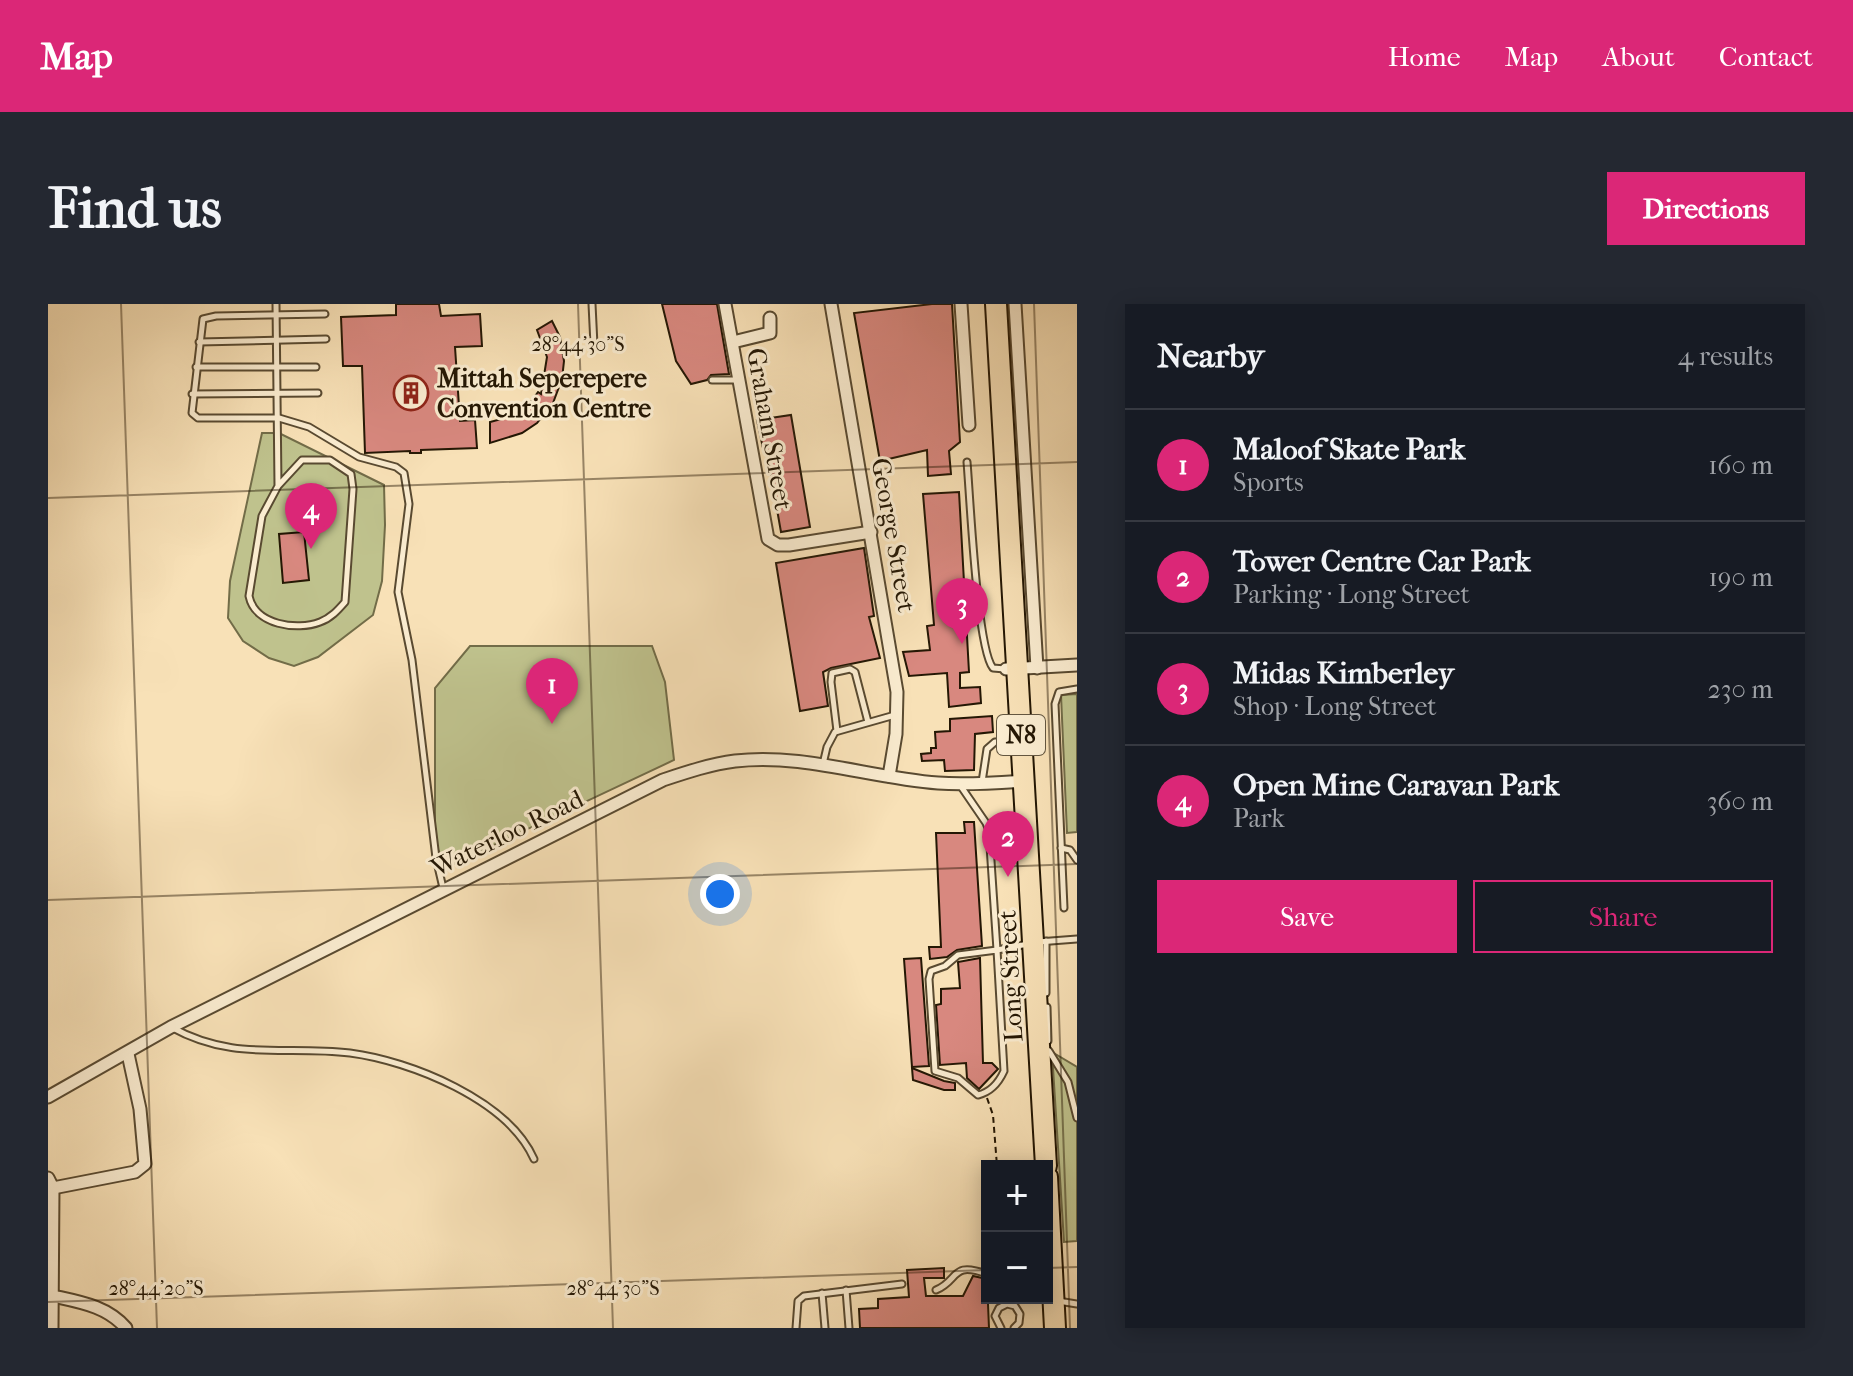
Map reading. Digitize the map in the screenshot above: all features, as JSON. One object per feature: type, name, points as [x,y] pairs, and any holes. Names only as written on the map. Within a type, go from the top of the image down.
[{"type":"highway","name":"Long Street","points":[[984,304],[1020,668],[1010,741],[1018,782],[1034,943],[1046,1160]]},
{"type":"highway","name":"Long Street","points":[[996,304],[1020,668],[1018,782]]},
{"type":"highway","name":"Long Street","points":[[1034,943],[1034,1160]]},
{"type":"highway","points":[[1042,1328],[1046,1304]]},
{"type":"highway","points":[[1048,1304],[1055,1328]]},
{"type":"street","name":"Graham Street","points":[[725,304],[768,539],[778,545],[789,545],[871,532]]},
{"type":"street","name":"George Street","points":[[831,304],[889,634],[897,715],[889,776]]},
{"type":"street","points":[[961,304],[969,425]]},
{"type":"street","name":"Long Street","points":[[1015,304],[1020,668]]},
{"type":"street","points":[[733,342],[770,333],[770,318]]},
{"type":"street","points":[[1020,668],[1077,665]]},
{"type":"street","name":"Waterloo Road","points":[[48,1097],[171,1027],[663,780],[689,771],[736,761],[823,765],[938,783],[1018,782]]},
{"type":"street","points":[[52,1328],[50,1183],[135,1172],[145,1164],[140,1109],[128,1054]]},
{"type":"street","points":[[53,1296],[91,1304],[126,1328]]},
{"type":"lane","points":[[276,304],[278,486],[262,516],[249,596],[250,603],[274,623],[318,623],[329,618],[345,602],[353,489],[351,474],[330,460],[302,460],[278,486]]},
{"type":"lane","points":[[592,304],[594,345]]},
{"type":"lane","points":[[325,314],[208,317],[201,324],[192,413],[198,418],[279,418],[309,427],[359,457],[396,467],[404,473],[409,504],[398,592],[412,660],[436,858],[444,889]]},
{"type":"lane","points":[[199,342],[326,339]]},
{"type":"lane","points":[[196,367],[316,367]]},
{"type":"lane","points":[[712,380],[740,380]]},
{"type":"lane","points":[[192,394],[318,393]]},
{"type":"lane","points":[[967,462],[987,656],[993,668],[1020,668]]},
{"type":"lane","points":[[837,731],[831,682],[835,671],[850,669],[855,672],[868,722]]},
{"type":"lane","points":[[1064,908],[1055,698],[1059,692],[1077,689]]},
{"type":"lane","points":[[823,765],[830,739],[837,731],[897,715]]},
{"type":"lane","points":[[982,783],[987,749],[995,742],[1010,741]]},
{"type":"lane","points":[[959,783],[989,831],[997,950],[1005,1061],[1001,1076],[986,1093],[975,1095],[958,1078],[935,1071],[931,971],[945,966],[958,955],[997,950],[1034,943],[1077,939]]},
{"type":"lane","points":[[1061,848],[1070,850],[1077,860]]},
{"type":"lane","points":[[1034,943],[1049,1051],[1068,1082],[1077,1118]]},
{"type":"lane","points":[[171,1027],[190,1037],[240,1049],[271,1053],[348,1053],[409,1068],[455,1087],[480,1102],[521,1137],[534,1159]]},
{"type":"lane","points":[[936,1290],[945,1286],[952,1275],[960,1270],[981,1272]]},
{"type":"lane","points":[[796,1328],[798,1301],[804,1296],[902,1284]]},
{"type":"lane","points":[[846,1290],[849,1328]]},
{"type":"lane","points":[[822,1293],[825,1328]]},
{"type":"lane","points":[[1053,1300],[1077,1304]]},
{"type":"lane","points":[[1001,1328],[995,1316],[1003,1304]]},
{"type":"lane","points":[[1011,1304],[1020,1314],[1019,1323],[1014,1328]]},
{"type":"path","points":[[986,1093],[993,1115],[997,1160]]},
{"type":"green space","points":[[262,433],[279,433],[384,485],[382,581],[373,615],[318,657],[294,666],[269,658],[243,641],[228,618],[230,581]]},
{"type":"green space","points":[[470,646],[652,646],[665,682],[674,760],[447,867],[435,844],[435,688]]},
{"type":"green space","points":[[1077,694],[1077,832],[1067,833],[1061,695]]},
{"type":"green space","points":[[1052,1052],[1077,1067],[1077,1241],[1064,1242]]},
{"type":"building","name":"Mittah Seperepere Convention Centre","points":[[396,304],[439,304],[441,316],[480,314],[482,346],[455,347],[460,421],[475,420],[477,448],[421,450],[421,453],[365,453],[362,366],[343,366],[341,317],[396,315]]},
{"type":"building","points":[[662,304],[717,304],[729,374],[711,375],[707,380],[691,384],[676,361]]},
{"type":"building","points":[[952,304],[960,442],[949,451],[951,474],[928,476],[927,450],[880,461],[854,313]]},
{"type":"building","points":[[552,321],[560,337],[564,361],[562,379],[553,403],[537,423],[522,433],[490,443],[490,422],[517,415],[538,392],[541,394],[547,357],[537,330]]},
{"type":"building","points":[[791,415],[810,527],[781,532],[767,453],[764,453],[757,420]]},
{"type":"building","points":[[959,492],[969,672],[960,673],[960,688],[980,687],[981,703],[949,707],[947,673],[909,676],[903,652],[930,650],[927,626],[934,625],[923,494]]},
{"type":"building","points":[[304,532],[309,580],[283,583],[279,534]]},
{"type":"building","points":[[864,548],[874,616],[869,617],[880,658],[823,672],[828,706],[800,711],[776,563]]},
{"type":"building","points":[[992,716],[993,732],[975,734],[974,770],[945,771],[944,760],[922,761],[921,754],[931,753],[931,748],[936,748],[935,732],[950,731],[950,719]]},
{"type":"building","points":[[964,822],[974,822],[982,946],[930,959],[929,947],[941,947],[936,833],[965,833]]},
{"type":"building","points":[[921,958],[929,1066],[912,1067],[904,959]]},
{"type":"building","points":[[980,958],[983,1063],[992,1063],[998,1069],[979,1089],[967,1078],[966,1063],[940,1065],[936,1005],[941,1004],[941,989],[960,988],[958,962]]},
{"type":"building","points":[[912,1068],[955,1083],[955,1090],[944,1090],[913,1080]]},
{"type":"building","points":[[944,1268],[944,1278],[924,1278],[926,1296],[963,1296],[973,1276],[981,1278],[981,1304],[988,1304],[989,1328],[860,1328],[859,1309],[878,1308],[878,1299],[909,1297],[907,1270]]},
{"type":"place","name":"Mittah Seperepere Convention Centre","points":[[411,393]]},
{"type":"place","name":"Open Mine Caravan Park","points":[[311,549]]},
{"type":"place","name":"Midas Kimberley","points":[[962,644]]},
{"type":"place","name":"Maloof Skate Park","points":[[552,724]]},
{"type":"place","name":"Tower Centre Car Park","points":[[1008,877]]}]
